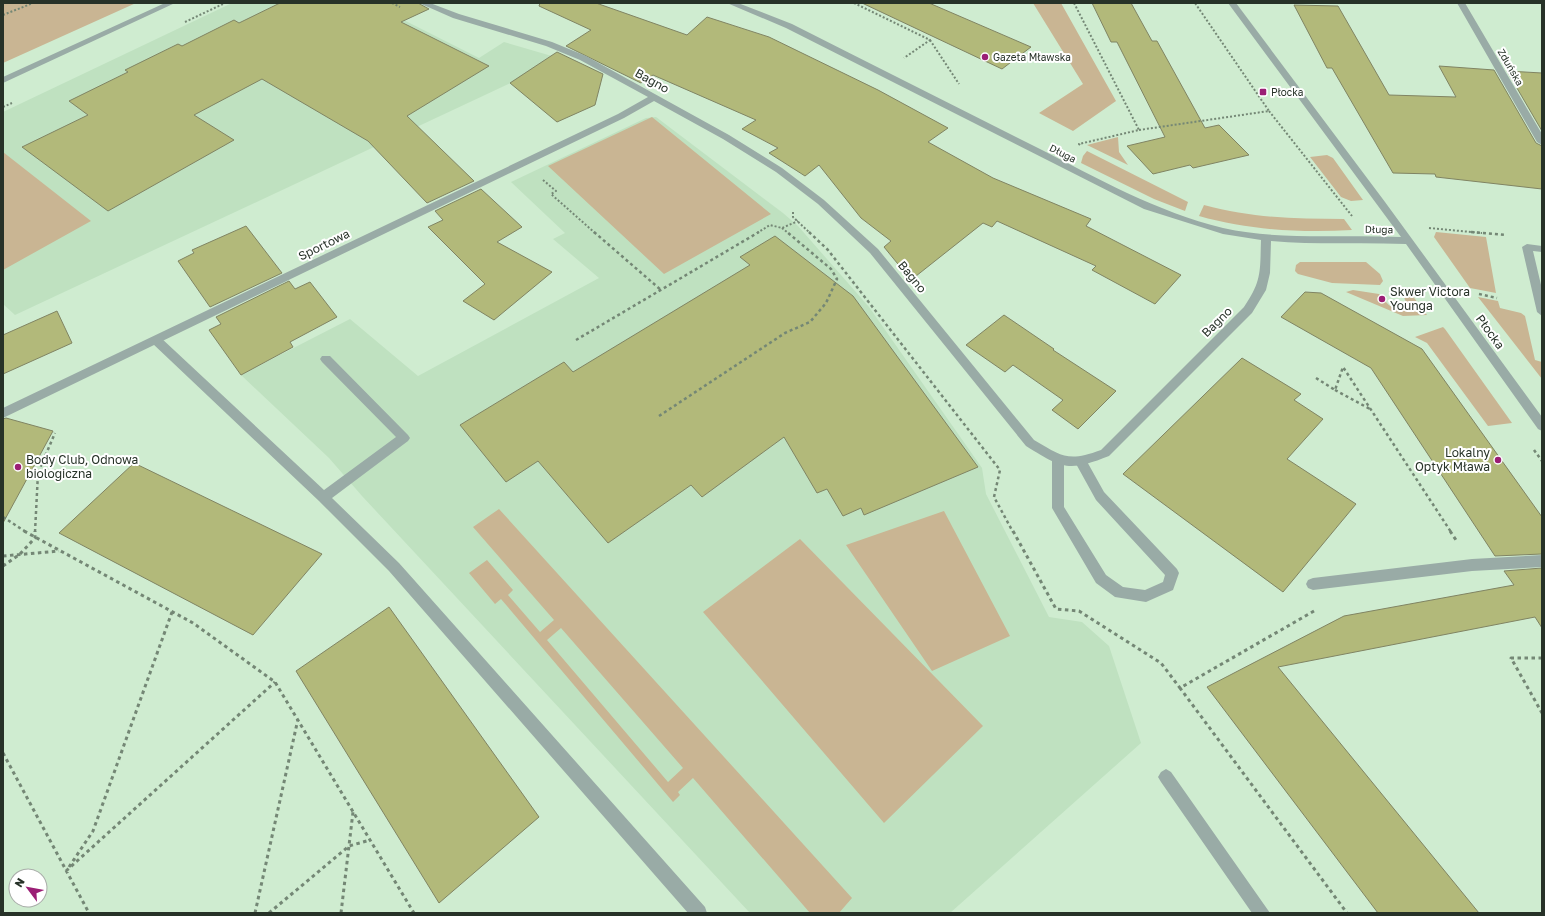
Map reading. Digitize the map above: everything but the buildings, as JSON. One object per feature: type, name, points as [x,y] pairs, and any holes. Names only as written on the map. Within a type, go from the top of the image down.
[{"type":"street","points":[[3,80],[171,3]]},
{"type":"street","name":"Bagno","points":[[423,3],[456,16],[549,44],[583,58],[655,97],[759,158],[821,202],[874,251],[1030,443],[1058,460],[1081,462],[1105,453],[1248,310],[1261,290],[1265,273],[1266,236]]},
{"type":"street","name":"Długa","points":[[731,3],[789,26],[1147,207],[1223,231],[1307,241],[1370,239],[1407,241]]},
{"type":"street","name":"Płocka","points":[[1232,3],[1542,426]]},
{"type":"street","name":"Zduńska","points":[[1461,3],[1542,142]]},
{"type":"street","name":"Sportowa","points":[[3,413],[614,119],[655,97]]},
{"type":"street","points":[[1542,248],[1527,247],[1542,312]]},
{"type":"street","points":[[156,340],[394,566],[699,913]]},
{"type":"street","points":[[323,497],[404,438],[326,359]]},
{"type":"street","points":[[1058,460],[1058,508],[1101,579],[1120,593],[1146,596],[1168,586],[1172,573],[1100,496],[1081,462]]},
{"type":"street","points":[[1313,584],[1472,565],[1542,562]]},
{"type":"street","points":[[1166,777],[1262,913]]},
{"type":"path","points":[[3,15],[33,3]]},
{"type":"path","points":[[854,3],[930,40],[960,85]]},
{"type":"path","points":[[1074,3],[1139,130]]},
{"type":"path","points":[[1195,3],[1269,111],[1352,216],[1345,216]]},
{"type":"path","points":[[903,58],[930,40]]},
{"type":"path","points":[[1085,148],[1079,144],[1139,130],[1269,111]]},
{"type":"path","points":[[540,178],[556,191],[551,194],[661,290]]},
{"type":"path","points":[[792,211],[793,217],[828,250],[1000,470],[994,497],[1056,609],[1079,611],[1161,664],[1347,913]]},
{"type":"path","points":[[782,228],[798,221]]},
{"type":"path","points":[[576,340],[770,225],[782,228],[831,269],[837,279],[826,303],[810,322],[785,333],[659,416]]},
{"type":"path","points":[[1429,228],[1507,236]]},
{"type":"path","points":[[1476,293],[1497,298]]},
{"type":"path","points":[[1335,390],[1343,367],[1472,565]]},
{"type":"path","points":[[1316,378],[1371,410]]},
{"type":"path","points":[[3,566],[20,554],[35,538],[38,473],[54,433]]},
{"type":"path","points":[[1533,448],[1542,462]]},
{"type":"path","points":[[3,518],[35,538],[193,623],[275,682],[414,913]]},
{"type":"path","points":[[3,556],[59,551]]},
{"type":"path","points":[[1180,688],[1317,609]]},
{"type":"path","points":[[66,871],[93,831],[172,612]]},
{"type":"path","points":[[1542,658],[1511,658],[1542,713]]},
{"type":"path","points":[[66,871],[275,682]]},
{"type":"path","points":[[255,913],[298,719]]},
{"type":"path","points":[[3,753],[89,913]]},
{"type":"path","points":[[341,913],[353,812]]},
{"type":"path","points":[[268,913],[349,846],[370,840]]},
{"type":"shaded area","points":[[3,3],[136,3],[3,63]]},
{"type":"shaded area","points":[[232,3],[370,3],[479,58],[504,42],[562,59],[15,315],[3,304],[3,112]]},
{"type":"shaded area","points":[[1033,3],[1061,3],[1116,101],[1073,131],[1039,113],[1083,84]]},
{"type":"shaded area","points":[[652,117],[771,214],[664,274],[548,166]]},
{"type":"shaded area","points":[[656,117],[798,226],[869,307],[982,468],[986,494],[1049,617],[1082,622],[1109,646],[1141,743],[950,913],[750,913],[362,496],[329,458],[241,375],[350,319],[418,376],[599,278],[553,239],[565,233],[511,182],[646,118]]},
{"type":"shaded area","points":[[1118,137],[1119,152],[1128,165],[1087,145]]},
{"type":"shaded area","points":[[1087,151],[1188,202],[1185,211],[1154,199],[1081,163],[1083,156]]},
{"type":"shaded area","points":[[3,152],[91,221],[3,270]]},
{"type":"shaded area","points":[[1327,155],[1333,158],[1363,200],[1351,201],[1341,197],[1310,157]]},
{"type":"shaded area","points":[[1204,205],[1239,213],[1274,217],[1344,219],[1352,230],[1294,231],[1236,225],[1199,216]]},
{"type":"shaded area","points":[[1436,232],[1486,237],[1496,293],[1470,288],[1434,237]]},
{"type":"shaded area","points":[[1300,262],[1366,262],[1380,274],[1383,281],[1380,285],[1332,283],[1298,274],[1295,271],[1296,265]]},
{"type":"shaded area","points":[[1353,290],[1379,294],[1393,308],[1413,311],[1405,300],[1403,293],[1409,291],[1427,315],[1403,316],[1346,292]]},
{"type":"shaded area","points":[[1478,297],[1498,301],[1500,308],[1521,313],[1525,316],[1535,360],[1542,362],[1542,379]]},
{"type":"shaded area","points":[[1443,327],[1512,423],[1488,426],[1427,343],[1415,337]]},
{"type":"shaded area","points":[[499,509],[852,898],[839,913],[810,913],[693,778],[678,792],[680,795],[673,802],[501,599],[495,604],[469,573],[487,560],[513,590],[508,595],[540,632],[554,620],[473,527]],"holes":[[[561,628],[683,768],[668,782],[547,640]]]},
{"type":"shaded area","points":[[944,511],[1010,636],[932,671],[846,545]]},
{"type":"shaded area","points":[[800,539],[983,726],[884,823],[703,612]]},
{"type":"place","name":"Gazeta Mławska","points":[[985,57]]},
{"type":"place","name":"Płocka","points":[[1263,92]]},
{"type":"place","name":"Skwer Victora Younga","points":[[1382,299]]},
{"type":"place","name":"Lokalny Optyk Mława","points":[[1498,460]]},
{"type":"place","name":"Body Club, Odnowa biologiczna","points":[[18,467]]}]
